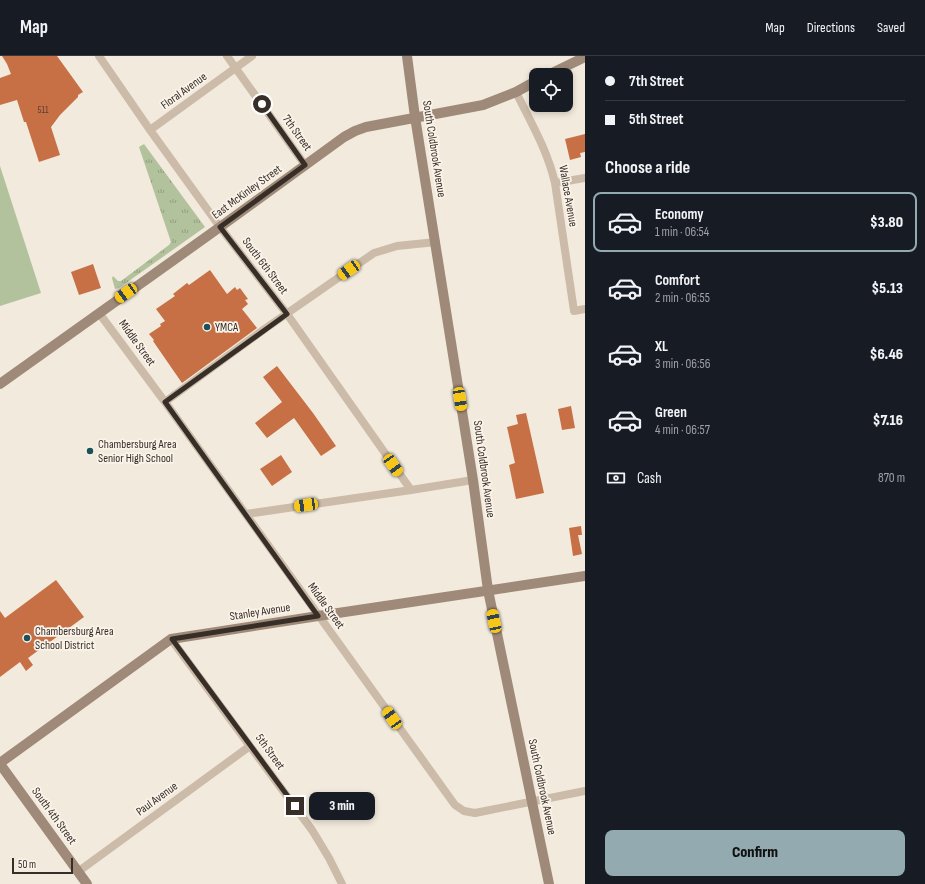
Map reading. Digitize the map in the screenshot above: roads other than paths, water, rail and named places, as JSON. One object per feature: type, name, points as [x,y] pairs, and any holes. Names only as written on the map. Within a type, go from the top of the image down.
[{"type":"street","name":"South 6th Street","points":[[100,56],[150,130],[220,227],[287,314],[411,490]]},
{"type":"street","name":"7th Street","points":[[227,56],[305,165]]},
{"type":"street","name":"Floral Avenue","points":[[150,130],[252,56]]},
{"type":"street","name":"South Coldbrook Avenue","points":[[406,56],[473,480],[488,590],[549,884]]},
{"type":"street","points":[[562,68],[585,57]]},
{"type":"street","name":"East McKinley Street","points":[[0,384],[305,165],[355,131],[366,127],[415,117],[483,105],[516,92],[529,85]]},
{"type":"street","name":"Wallace Avenue","points":[[516,92],[550,163],[555,183],[574,312],[585,309]]},
{"type":"street","points":[[555,183],[585,178]]},
{"type":"street","points":[[165,402],[374,253],[397,246],[436,242]]},
{"type":"street","name":"Middle Street","points":[[99,313],[165,402],[455,805],[464,811],[475,814],[585,791]]},
{"type":"street","points":[[246,514],[473,480]]},
{"type":"street","name":"Stanley Avenue","points":[[0,763],[172,639],[585,576]]},
{"type":"street","name":"5th Street","points":[[172,639],[312,830],[330,858],[342,884]]},
{"type":"street","name":"Paul Avenue","points":[[79,871],[250,746]]},
{"type":"street","name":"South 4th Street","points":[[0,763],[87,884]]},
{"type":"place","name":"YMCA","points":[[207,327]]},
{"type":"place","name":"Chambersburg Area Senior High School","points":[[90,451]]},
{"type":"place","name":"Chambersburg Area School District","points":[[27,638]]}]
